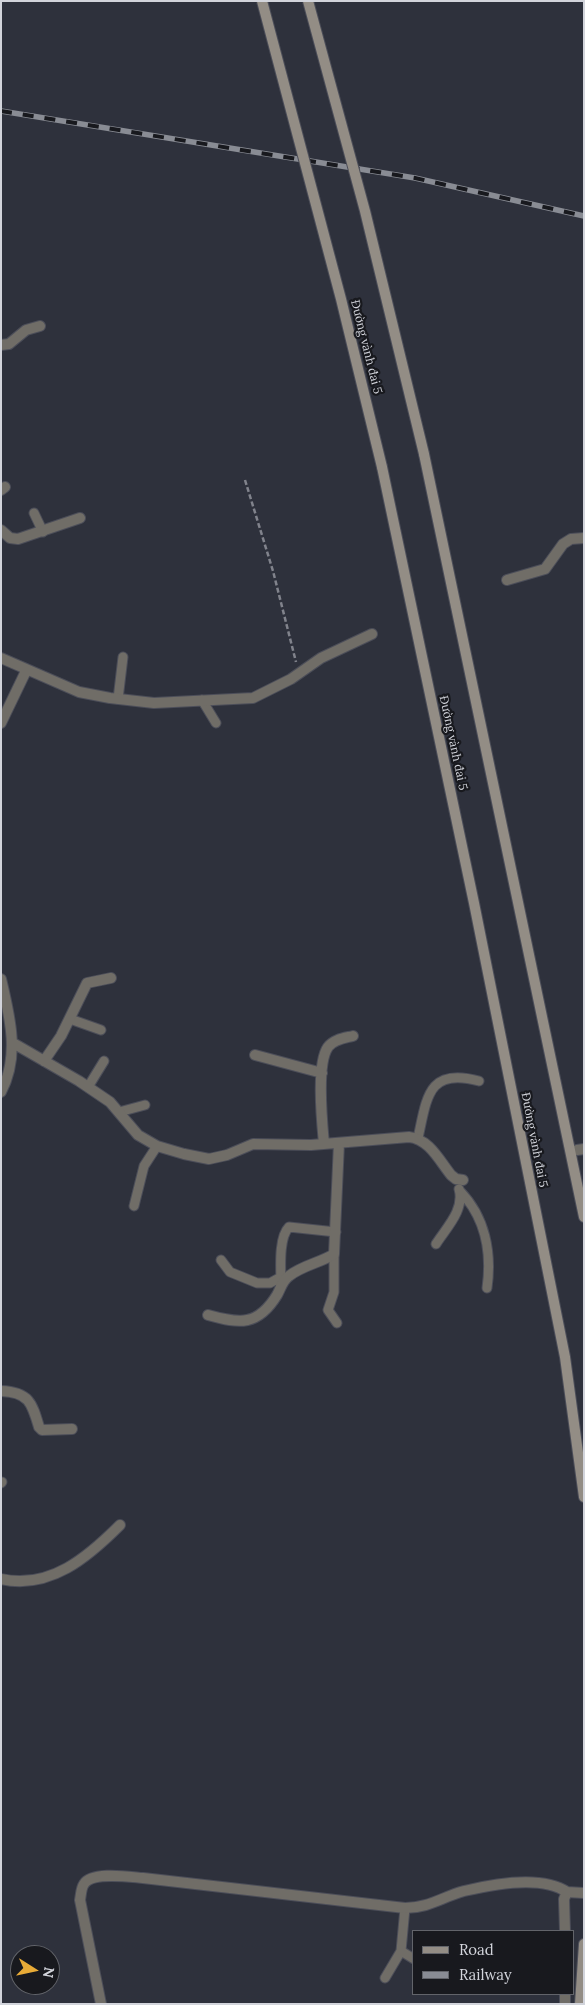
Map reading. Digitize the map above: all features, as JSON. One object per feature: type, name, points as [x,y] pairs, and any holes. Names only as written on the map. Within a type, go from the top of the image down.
[{"type":"main road","name":"Đường vành đai 5","points":[[262,1],[341,299],[382,467],[476,913],[565,1357],[584,1497]]},
{"type":"main road","points":[[308,1],[365,211],[424,454],[584,1217]]},
{"type":"main road","points":[[580,2004],[584,1944]]},
{"type":"street","points":[[1,345],[9,344],[26,330],[40,326]]},
{"type":"street","points":[[1,530],[10,538],[18,539],[80,518]]},
{"type":"street","points":[[507,580],[545,569],[563,544],[571,539],[584,538]]},
{"type":"street","points":[[1,658],[26,671],[79,692],[118,699],[154,703],[253,698],[269,692],[321,658],[372,634]]},
{"type":"street","points":[[1,723],[26,671]]},
{"type":"street","points":[[44,1061],[70,1019],[81,991],[87,982],[111,978]]},
{"type":"street","points":[[1,980],[13,1043],[11,1065],[1,1092]]},
{"type":"street","points":[[324,1144],[320,1089],[327,1048],[333,1042],[353,1036]]},
{"type":"street","points":[[13,1043],[110,1102],[138,1134],[157,1146],[210,1158],[227,1155],[253,1144],[324,1144],[418,1138],[426,1143],[460,1180]]},
{"type":"street","points":[[255,1055],[322,1073]]},
{"type":"street","points":[[208,1315],[232,1322],[248,1321],[257,1317],[270,1306],[281,1281],[306,1265],[334,1254],[339,1143]]},
{"type":"street","points":[[1,1391],[23,1395],[29,1401],[39,1427],[42,1430],[72,1429]]},
{"type":"street","points":[[1,1579],[26,1582],[60,1572],[78,1563],[98,1548],[120,1525]]},
{"type":"street","points":[[101,2004],[80,1900],[83,1886],[90,1878],[101,1876],[143,1878],[405,1908],[422,1908],[463,1892],[525,1882],[556,1884],[567,1892],[584,1893]]},
{"type":"street","points":[[565,1930],[564,1899],[567,1892]]},
{"type":"lane","points":[[34,513],[43,532]]},
{"type":"lane","points":[[118,699],[123,657]]},
{"type":"lane","points":[[202,700],[216,723]]},
{"type":"lane","points":[[70,1019],[101,1030]]},
{"type":"lane","points":[[88,1087],[104,1061]]},
{"type":"lane","points":[[418,1138],[424,1112],[438,1082],[450,1076],[461,1076],[480,1081]]},
{"type":"lane","points":[[119,1112],[145,1105]]},
{"type":"lane","points":[[134,1206],[144,1166],[157,1146]]},
{"type":"lane","points":[[436,1244],[458,1210],[460,1180]]},
{"type":"lane","points":[[460,1191],[471,1203],[480,1219],[490,1266],[487,1288]]},
{"type":"lane","points":[[221,1260],[230,1272],[257,1283],[281,1281],[281,1254],[286,1230],[289,1227],[336,1232]]},
{"type":"lane","points":[[334,1254],[335,1274],[332,1303],[328,1310],[337,1324]]},
{"type":"lane","points":[[385,1978],[401,1951],[405,1908]]},
{"type":"lane","points":[[401,1951],[412,1958]]},
{"type":"path","points":[[245,480],[273,571],[300,673]]},
{"type":"railway","points":[[1,111],[415,178],[584,216]]}]
